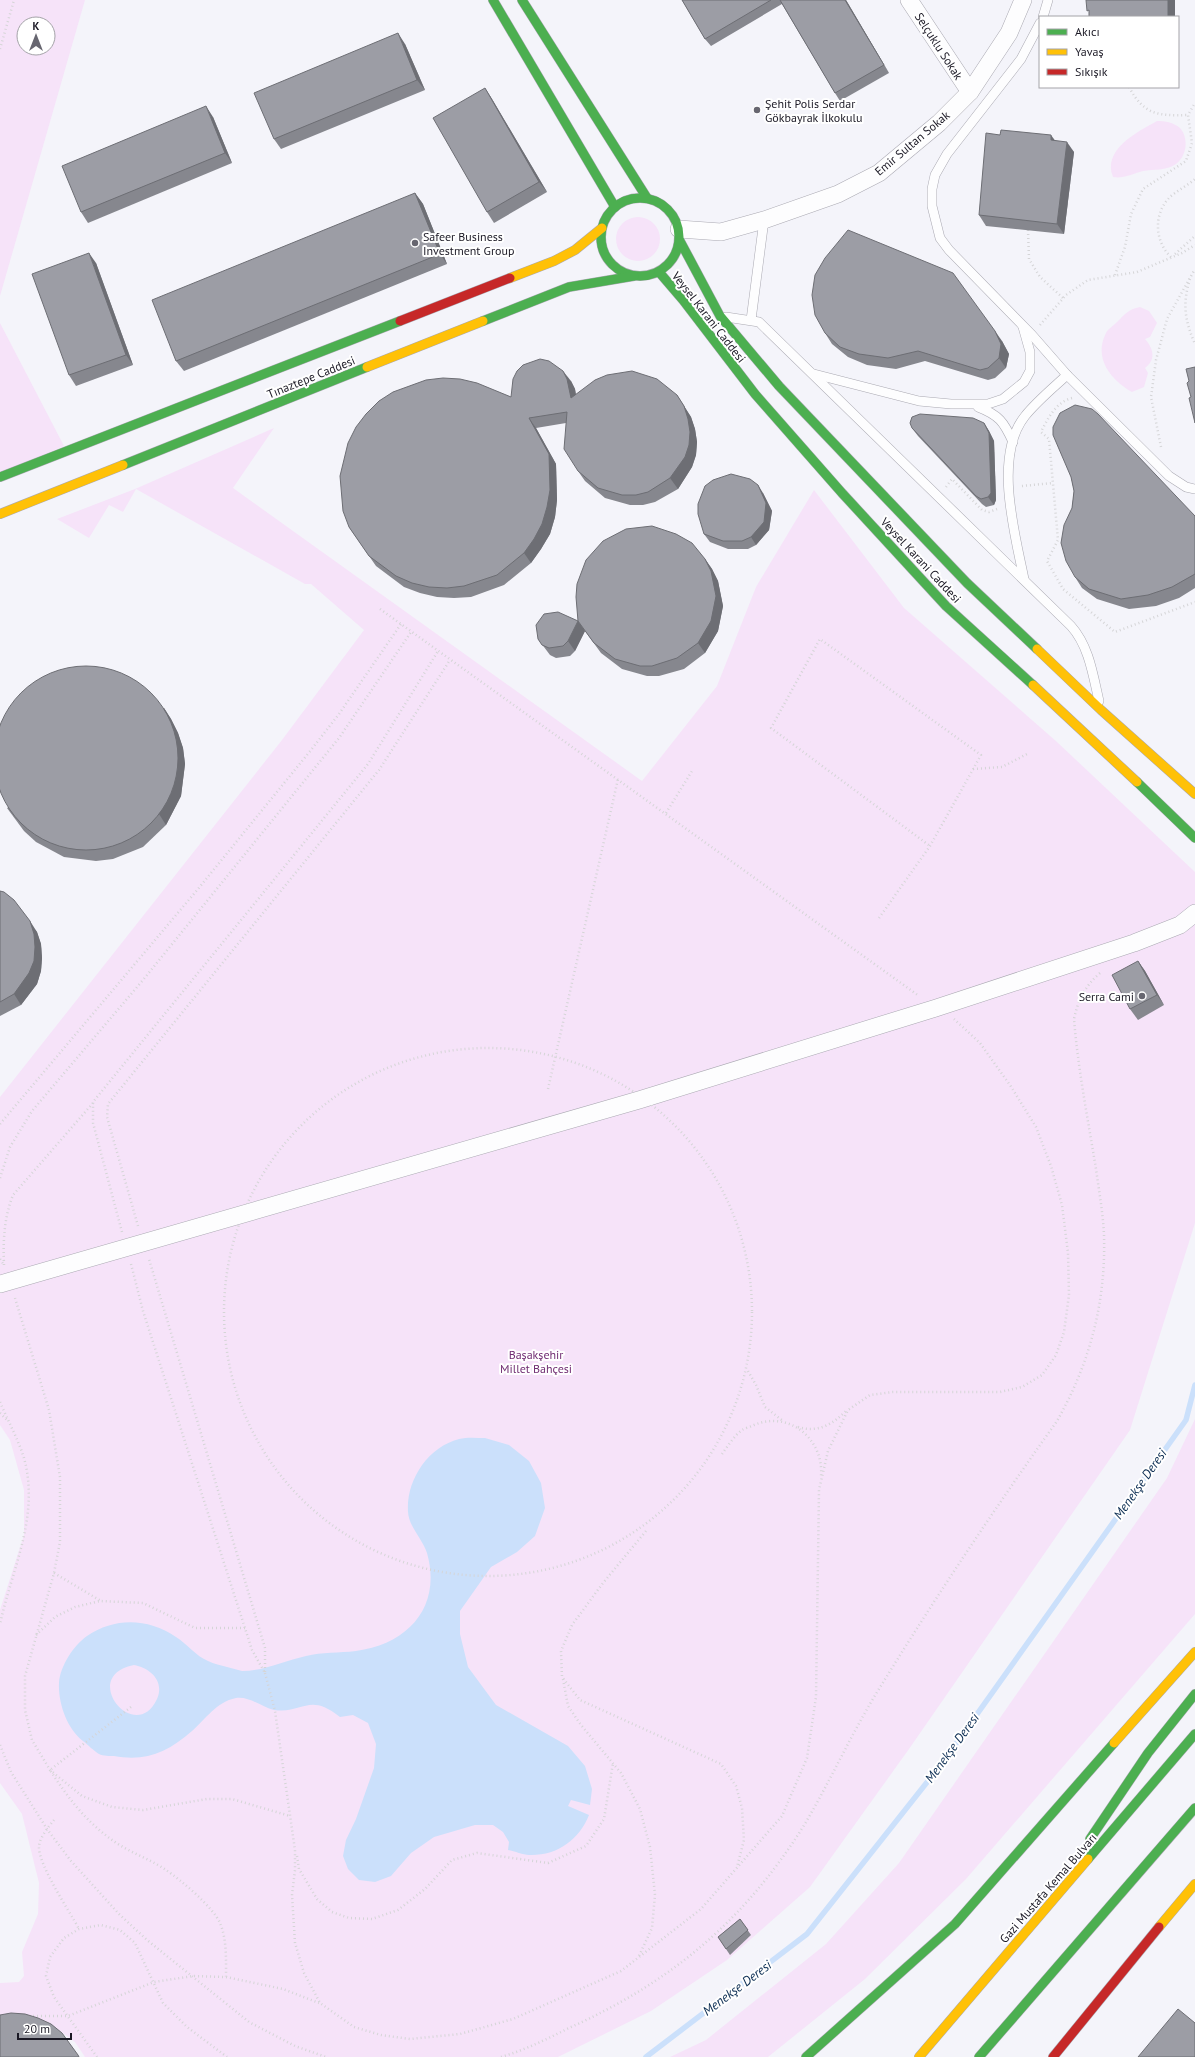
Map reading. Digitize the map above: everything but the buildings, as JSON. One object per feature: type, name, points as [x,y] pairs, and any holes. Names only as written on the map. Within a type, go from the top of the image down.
[{"type":"main road","points":[[493,0],[615,207]]},
{"type":"main road","points":[[522,0],[647,198]]},
{"type":"main road","points":[[636,198],[647,198],[658,202],[668,209],[675,218],[679,235],[676,254],[669,265],[659,272],[647,276],[634,276],[622,272],[611,264],[604,254],[601,241],[602,228],[607,216],[615,207],[625,201],[636,198]]},
{"type":"main road","name":"Tınaztepe Caddesi","points":[[0,477],[554,261],[576,250],[602,228]]},
{"type":"main road","name":"Veysel Karani Caddesi","points":[[679,235],[720,316],[779,386],[967,583],[1101,710],[1195,794]]},
{"type":"main road","name":"Veysel Karani Caddesi","points":[[659,272],[683,300],[754,394],[842,493],[946,606],[1101,747],[1195,838]]},
{"type":"main road","name":"Tınaztepe Caddesi","points":[[0,514],[569,287],[634,276]]},
{"type":"main road","points":[[806,2057],[955,1924],[1195,1652]]},
{"type":"main road","points":[[1033,1924],[1148,1753],[1195,1694]]},
{"type":"main road","name":"Gazi Mustafa Kemal Bulvarı","points":[[919,2057],[1195,1734]]},
{"type":"main road","points":[[979,2057],[1195,1808]]},
{"type":"main road","points":[[1053,2057],[1195,1884]]},
{"type":"main road","points":[[1050,2057],[1063,2044]]},
{"type":"street","name":"Selçuklu Sokak","points":[[909,0],[970,92]]},
{"type":"street","name":"Emir Sultan Sokak","points":[[679,235],[721,232],[764,220],[838,194],[879,172],[939,123],[970,92],[1009,33],[1023,0]]},
{"type":"street","points":[[5,1282],[639,1100],[936,1008],[1134,943],[1180,926],[1195,913]]},
{"type":"lane","points":[[1043,16],[1048,0]]},
{"type":"lane","points":[[1039,25],[1021,60],[948,154],[935,175],[932,189],[932,206],[940,238],[949,250],[1032,335],[1067,375],[1169,476],[1186,487],[1195,489]]},
{"type":"lane","points":[[751,320],[764,220]]},
{"type":"lane","points":[[720,316],[759,322],[1079,634],[1086,650],[1101,710]]},
{"type":"lane","points":[[813,374],[919,401],[988,404],[1003,399],[1024,382],[1030,371],[1030,352],[1023,326]]},
{"type":"lane","points":[[1024,580],[1008,488],[1010,452],[1025,416],[1067,375]]},
{"type":"lane","points":[[972,404],[994,413],[1006,427],[1014,442]]},
{"type":"path","points":[[0,49],[14,0]]},
{"type":"path","points":[[1129,88],[1135,98],[1147,110],[1162,116],[1188,115]]},
{"type":"path","points":[[1115,275],[1125,247],[1131,214],[1143,189],[1186,161],[1192,143],[1188,115],[1195,103]]},
{"type":"path","points":[[1171,258],[1160,242],[1158,217],[1169,198],[1195,179]]},
{"type":"path","points":[[1028,230],[1029,259],[1040,277],[1063,298]]},
{"type":"path","points":[[1171,258],[1184,248],[1195,236]]},
{"type":"path","points":[[1032,335],[1063,298],[1088,280],[1137,272],[1171,258],[1195,245]]},
{"type":"path","points":[[1164,451],[1160,446],[1151,397],[1156,360],[1167,319],[1195,269]]},
{"type":"path","points":[[1193,273],[1185,295],[1186,325],[1195,344]]},
{"type":"path","points":[[1086,394],[1066,400],[1050,414],[1042,432],[1049,439],[1058,540],[1047,561],[1063,589],[1115,632],[1195,602]]},
{"type":"path","points":[[938,496],[952,479],[982,510],[989,512],[998,509],[1000,506],[999,489],[1053,483]]},
{"type":"path","points":[[380,609],[936,1008],[953,1018],[980,1043],[1010,1085],[1036,1127],[1051,1166],[1062,1205],[1068,1253],[1069,1295],[1064,1332],[1056,1355],[1042,1375],[1022,1387],[1000,1392],[893,1392],[870,1396],[848,1410],[837,1421],[824,1428],[809,1430],[784,1422],[765,1407],[756,1384],[748,1371]]},
{"type":"path","points":[[0,1124],[198,889],[311,750],[339,714],[401,624]]},
{"type":"path","points":[[0,1178],[10,1147],[32,1111],[143,980],[339,738],[411,632]]},
{"type":"path","points":[[879,918],[930,846],[981,755],[820,639],[771,728],[930,846]]},
{"type":"path","points":[[0,1259],[4,1266],[3,1237],[8,1208],[14,1195],[93,1102],[368,764],[438,651]]},
{"type":"path","points":[[265,1673],[265,1648],[144,1242],[108,1117],[108,1104],[379,770],[450,660]]},
{"type":"path","points":[[973,769],[1002,767],[1029,753]]},
{"type":"path","points":[[666,813],[692,771]]},
{"type":"path","points":[[548,1089],[618,779]]},
{"type":"path","points":[[501,2057],[594,2017],[644,1990],[716,1935],[748,1902],[803,1826],[876,1693],[935,1598],[1057,1421],[1070,1398],[1090,1350],[1101,1289],[1104,1235],[1101,1203],[1074,1019],[1082,995],[1092,980],[1102,971]]},
{"type":"path","points":[[382,1066],[440,1050],[493,1046],[556,1056],[600,1075],[653,1109],[667,1126]]},
{"type":"path","points":[[324,1100],[349,1083]]},
{"type":"path","points":[[93,1102],[93,1123],[144,1311],[252,1650],[265,1673],[275,1711],[299,1869],[316,1899],[332,1912],[349,1918],[372,1919],[398,1910],[425,1890],[452,1860],[476,1853],[548,1863],[586,1846],[604,1819],[613,1763]]},
{"type":"path","points":[[269,1158],[296,1124]]},
{"type":"path","points":[[264,1164],[246,1202],[230,1259],[225,1340],[244,1414],[286,1483],[351,1538],[412,1564],[454,1572],[504,1577],[579,1561],[647,1529],[603,1583],[572,1625],[561,1651],[562,1677],[568,1706],[581,1725],[621,1773],[640,1809],[650,1848],[655,1894],[652,1928],[639,1957]]},
{"type":"path","points":[[706,1171],[713,1183]]},
{"type":"path","points":[[5,1282],[49,1410],[60,1477],[60,1542],[54,1573],[25,1676],[25,1710],[32,1740],[70,1801],[84,1816],[115,1842],[166,1870],[202,1900],[220,1923],[225,1944],[226,1977]]},
{"type":"path","points":[[742,1396],[748,1371],[750,1304],[747,1290]]},
{"type":"path","points":[[0,1402],[24,1459],[28,1476],[28,1510],[22,1547],[0,1624]]},
{"type":"path","points":[[820,1485],[828,1451],[848,1410]]},
{"type":"path","points":[[0,1413],[8,1422]]},
{"type":"path","points":[[728,1438],[719,1457],[742,1430],[763,1422],[784,1422]]},
{"type":"path","points":[[33,2016],[68,2016],[154,1982],[193,1976],[226,1977],[283,1989],[320,2003],[354,2026],[380,2035],[410,2039],[460,2034],[513,2019],[621,1971],[701,1909],[737,1868],[782,1816],[807,1758],[816,1697],[818,1512],[822,1462],[813,1441],[795,1426]]},
{"type":"path","points":[[54,1573],[101,1601]]},
{"type":"path","points":[[36,1636],[55,1617],[75,1607],[101,1601],[143,1603],[195,1628],[245,1628]]},
{"type":"path","points":[[562,1677],[580,1700],[721,1764],[736,1786],[742,1808],[744,1840],[737,1868]]},
{"type":"path","points":[[50,1770],[130,1708]]},
{"type":"path","points":[[0,1745],[11,1772],[47,1829],[71,1861],[119,1914],[249,2022],[295,2046],[326,2057]]},
{"type":"path","points":[[50,1770],[82,1796],[112,1807],[143,1810],[207,1799],[232,1799],[290,1816]]},
{"type":"path","points":[[54,1820],[39,1844],[41,1860],[79,1928]]},
{"type":"path","points":[[296,1850],[296,1870],[292,1894],[295,1943],[304,1973],[320,2003]]},
{"type":"path","points":[[97,2057],[54,1997],[46,1976],[50,1957],[64,1938],[79,1928],[101,1925],[120,1930],[135,1943],[163,2003],[187,2027],[227,2057]]},
{"type":"green space","points":[[0,0],[85,0],[0,296]]},
{"type":"green space","points":[[1157,121],[1172,123],[1183,132],[1186,147],[1180,161],[1168,168],[1143,171],[1124,177],[1113,177],[1111,167],[1112,158],[1117,150],[1131,136]]},
{"type":"green space","points":[[638,217],[650,221],[656,227],[660,239],[656,251],[650,257],[638,261],[626,257],[620,251],[616,239],[620,227],[626,221]]},
{"type":"green space","points":[[1140,307],[1149,311],[1157,323],[1150,337],[1145,339],[1152,350],[1152,358],[1149,365],[1145,368],[1148,373],[1144,387],[1132,392],[1111,375],[1103,359],[1102,351],[1103,342],[1108,330],[1127,312]]},
{"type":"green space","points":[[0,323],[64,446],[0,473]]},
{"type":"green space","name":"Başakşehir Millet Bahçesi","points":[[274,428],[233,488],[642,781],[717,686],[756,587],[814,490],[904,608],[1057,742],[1195,872],[1195,1223],[1130,1430],[909,1749],[810,1887],[727,1960],[651,2011],[558,2057],[85,2057],[75,2042],[53,2026],[0,2022],[0,1983],[19,1982],[24,1976],[22,1952],[38,1914],[39,1883],[22,1814],[0,1783],[0,1610],[24,1535],[24,1490],[10,1440],[0,1425],[0,1097],[282,740],[364,630],[311,584],[305,584],[136,489],[123,512],[109,505],[89,538],[57,519],[135,489]]},
{"type":"green space","points":[[1195,1419],[1195,1614],[966,1879],[865,1979],[768,2057],[670,2057],[706,2040],[826,1944],[899,1863],[1167,1478]]},
{"type":"water","points":[[462,1438],[485,1438],[509,1445],[529,1461],[541,1483],[545,1508],[535,1536],[517,1552],[491,1567],[460,1611],[460,1634],[468,1667],[496,1705],[568,1746],[585,1766],[592,1789],[590,1805],[571,1800],[568,1806],[589,1815],[579,1832],[566,1845],[549,1853],[539,1855],[524,1854],[508,1850],[509,1842],[503,1832],[493,1825],[475,1825],[434,1837],[411,1853],[391,1876],[375,1882],[359,1880],[348,1869],[343,1856],[346,1840],[356,1819],[374,1768],[376,1744],[368,1723],[353,1715],[340,1717],[320,1706],[313,1705],[292,1709],[274,1710],[251,1700],[236,1698],[217,1707],[192,1731],[174,1745],[156,1754],[136,1758],[106,1756],[99,1754],[72,1730],[68,1723],[60,1699],[59,1683],[62,1670],[68,1656],[82,1640],[109,1625],[132,1622],[154,1626],[176,1637],[204,1659],[215,1664],[242,1671],[266,1668],[312,1655],[356,1651],[375,1647],[392,1640],[406,1631],[417,1619],[425,1605],[430,1590],[430,1572],[427,1553],[413,1528],[408,1512],[408,1500],[415,1477],[421,1466],[429,1457],[448,1443]],"holes":[[[134,1665],[150,1672],[154,1676],[159,1687],[159,1692],[157,1699],[147,1711],[136,1715],[125,1712],[116,1704],[111,1693],[111,1682],[118,1672]]]},
{"type":"waterway","name":"Menekşe Deresi","points":[[646,2057],[807,1934],[943,1762],[1186,1420],[1195,1385]]},
{"type":"traffic: fast","points":[[493,0],[615,207]]},
{"type":"traffic: fast","points":[[522,0],[647,198]]},
{"type":"traffic: fast","points":[[632,198],[648,198],[662,204],[673,215],[679,229],[679,237],[679,245],[673,259],[662,270],[648,276],[632,276],[618,270],[607,259],[601,245],[601,229],[607,215],[618,204],[632,198]]},
{"type":"traffic: fast","points":[[680,241],[720,316],[779,386],[967,583],[1037,649]]},
{"type":"traffic: fast","points":[[659,272],[683,300],[755,394],[842,493],[946,606],[1033,685]]},
{"type":"traffic: fast","points":[[483,321],[569,287],[634,276]]},
{"type":"traffic: fast","points":[[0,477],[400,321]]},
{"type":"traffic: fast","points":[[123,465],[367,367]]},
{"type":"traffic: fast","points":[[1137,782],[1195,838]]},
{"type":"traffic: fast","points":[[1090,1839],[1148,1753],[1195,1694]]},
{"type":"traffic: fast","points":[[1088,1859],[1195,1734]]},
{"type":"traffic: fast","points":[[806,2057],[955,1924],[1114,1743]]},
{"type":"traffic: fast","points":[[979,2057],[1195,1808]]},
{"type":"traffic: slow","points":[[510,278],[554,261],[575,250],[602,228]]},
{"type":"traffic: slow","points":[[367,367],[483,321]]},
{"type":"traffic: slow","points":[[0,514],[123,465]]},
{"type":"traffic: slow","points":[[1037,649],[1101,710],[1195,794]]},
{"type":"traffic: slow","points":[[1033,685],[1137,782]]},
{"type":"traffic: slow","points":[[1114,1743],[1195,1652]]},
{"type":"traffic: slow","points":[[919,2057],[1088,1859]]},
{"type":"traffic: slow","points":[[1159,1927],[1195,1884]]},
{"type":"traffic: jam","points":[[400,321],[510,278]]},
{"type":"traffic: jam","points":[[1053,2057],[1159,1927]]},
{"type":"place","name":"Şehit Polis Serdar Gökbayrak İlkokulu","points":[[757,110]]},
{"type":"place","name":"Safeer Business Investment Group","points":[[415,243]]},
{"type":"place","name":"Serra Cami","points":[[1142,996]]}]
